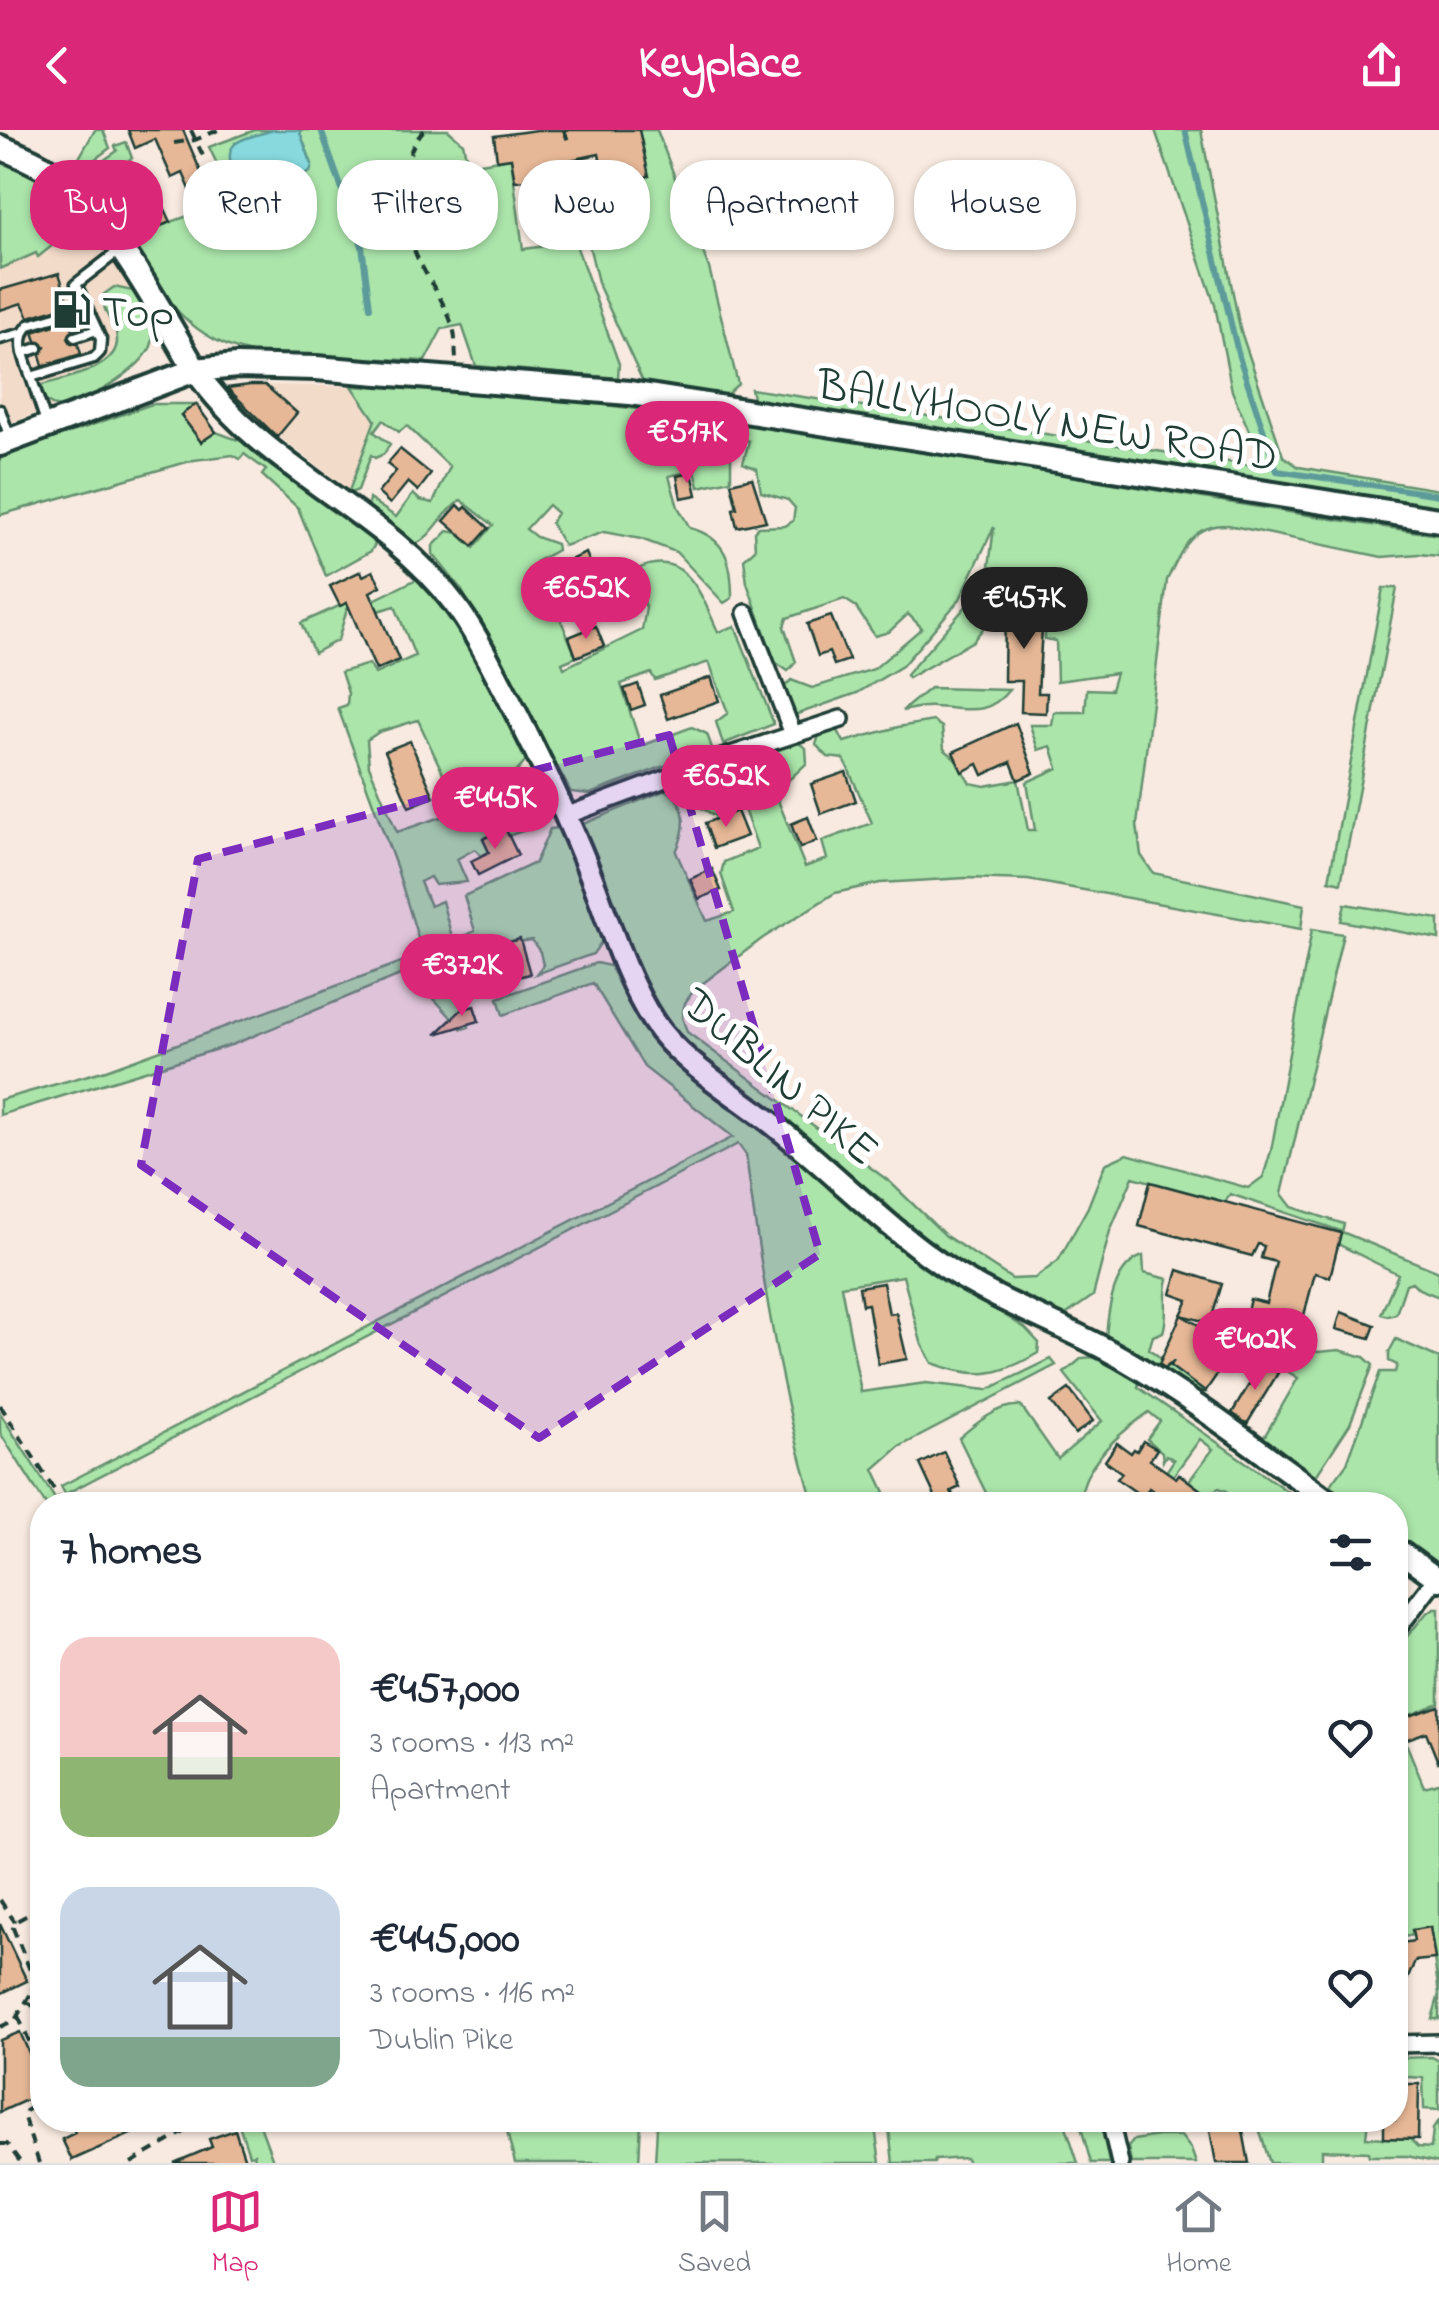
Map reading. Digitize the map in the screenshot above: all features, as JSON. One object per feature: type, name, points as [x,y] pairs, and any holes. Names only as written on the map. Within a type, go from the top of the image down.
[{"type":"main road","points":[[0,147],[30,162]]},
{"type":"main road","points":[[120,250],[195,370]]},
{"type":"main road","name":"BALLYHOOLY NEW ROAD","points":[[5,442],[195,370],[237,366],[316,368],[630,393],[1439,520]]},
{"type":"street","name":"DUBLIN PIKE","points":[[195,370],[219,404],[260,442],[434,577],[480,642],[568,815],[632,980],[654,1023],[679,1051],[784,1132],[943,1266],[991,1295],[1118,1355],[1156,1378],[1316,1492]]},
{"type":"street","points":[[746,613],[792,734]]},
{"type":"street","points":[[568,815],[842,718]]},
{"type":"street","points":[[1408,1557],[1438,1579],[1408,1616]]},
{"type":"street","points":[[1408,2044],[1439,2043]]},
{"type":"street","points":[[1113,2132],[1120,2163]]},
{"type":"lane","points":[[31,377],[94,358],[102,348],[76,284],[120,250]]},
{"type":"lane","points":[[47,425],[23,353],[23,333],[28,324],[86,308]]},
{"type":"lane","points":[[76,337],[97,330]]},
{"type":"lane","points":[[0,339],[23,333]]},
{"type":"lane","points":[[23,353],[38,348]]},
{"type":"lane","points":[[0,410],[5,442]]},
{"type":"path","points":[[191,130],[204,158]]},
{"type":"path","points":[[174,142],[195,140],[218,130]]},
{"type":"path","points":[[424,130],[409,149],[404,178],[406,211],[414,252],[453,327],[456,377]]},
{"type":"path","points":[[564,130],[569,144]]},
{"type":"path","points":[[0,1405],[56,1492]]},
{"type":"path","points":[[0,1900],[15,1922]]},
{"type":"path","points":[[30,1914],[15,1922],[13,1928],[30,1970]]},
{"type":"path","points":[[0,2026],[18,2016],[30,1998]]},
{"type":"path","points":[[18,2016],[30,2043]]},
{"type":"path","points":[[30,2108],[24,2118],[39,2163]]},
{"type":"path","points":[[131,2163],[184,2132]]},
{"type":"path","points":[[0,2144],[7,2144],[21,2163]]},
{"type":"highlighted area","points":[[669,735],[820,1254],[539,1438],[141,1165],[198,859]]},
{"type":"shaded area","name":"Top","points":[[30,226],[30,250],[104,250],[133,291],[152,330],[153,340],[140,364],[106,387],[0,427],[0,252]]},
{"type":"shaded area","points":[[388,387],[349,490],[261,423],[257,427],[228,401],[226,388]]},
{"type":"green space","points":[[95,130],[103,130],[110,148],[94,160],[78,160]]},
{"type":"green space","points":[[255,130],[273,130],[235,143],[241,160],[215,160],[209,147]]},
{"type":"green space","points":[[299,130],[448,130],[463,143],[467,160],[337,160],[337,250],[498,250],[498,160],[511,158],[518,250],[578,250],[619,364],[618,378],[476,366],[462,325],[442,329],[425,361],[251,353],[228,346],[208,336],[176,310],[134,250],[163,250],[163,225],[183,218],[183,250],[317,250],[317,160],[310,160]]},
{"type":"green space","points":[[639,130],[657,130],[670,164],[670,250],[702,250],[709,268],[738,384],[725,396],[644,384],[599,286],[590,250],[650,250],[650,160],[645,160]]},
{"type":"green space","points":[[1155,130],[1201,130],[1240,329],[1283,456],[1299,467],[1439,490],[1439,510],[754,402],[751,389],[1255,466],[1259,454],[1232,391],[1215,305]]},
{"type":"green space","points":[[126,142],[132,158],[104,160],[117,151],[115,146]]},
{"type":"green space","points":[[0,160],[30,172],[30,250],[47,250],[38,257],[36,253],[0,269]]},
{"type":"green space","points":[[114,287],[133,291],[144,309],[153,336],[147,353],[125,375],[94,394],[66,405],[51,405],[42,397],[42,385],[91,370],[112,355],[117,345],[116,333],[103,295]]},
{"type":"green space","points":[[367,382],[502,393],[771,428],[1439,535],[1439,556],[1382,557],[1228,525],[1215,526],[1189,541],[1167,580],[1137,825],[1141,855],[1153,873],[1304,905],[1301,929],[1028,880],[966,878],[880,883],[835,893],[763,938],[694,990],[682,1017],[687,1032],[890,1182],[946,1236],[1012,1279],[1035,1278],[1058,1261],[1088,1207],[1105,1164],[1127,1154],[1248,1188],[1263,1177],[1312,929],[1343,934],[1282,1194],[1292,1207],[1344,1224],[1342,1232],[1439,1272],[1439,1297],[1412,1282],[1406,1284],[1396,1314],[1381,1314],[1398,1274],[1338,1244],[1341,1231],[1230,1194],[1225,1202],[1133,1177],[1110,1231],[1093,1296],[1067,1314],[1059,1315],[984,1282],[922,1239],[883,1201],[688,1047],[639,969],[583,824],[666,790],[674,796],[684,818],[676,852],[707,921],[734,912],[721,874],[724,862],[758,848],[742,804],[715,816],[695,804],[691,780],[797,742],[806,748],[807,763],[779,789],[779,803],[805,867],[827,859],[822,841],[872,823],[844,759],[828,757],[816,745],[820,732],[837,729],[844,742],[933,721],[942,727],[944,749],[956,759],[970,783],[985,786],[1018,780],[1028,830],[1035,830],[1027,782],[1058,768],[1051,746],[1038,750],[1030,725],[1052,725],[1054,712],[1085,712],[1087,689],[1111,690],[1116,673],[1057,681],[1056,641],[1045,639],[1045,601],[998,610],[973,641],[908,678],[906,675],[975,596],[986,591],[994,527],[960,599],[902,666],[857,693],[795,715],[784,687],[791,680],[812,688],[874,669],[922,628],[908,614],[889,632],[875,636],[855,606],[844,599],[787,618],[784,627],[796,662],[788,671],[775,662],[747,583],[744,559],[755,549],[754,531],[758,527],[785,526],[793,521],[795,508],[788,500],[761,492],[757,469],[743,463],[749,441],[737,438],[731,458],[731,480],[699,487],[695,470],[669,476],[678,507],[690,528],[712,538],[725,554],[732,598],[724,603],[676,552],[641,539],[604,532],[564,546],[551,523],[557,513],[548,505],[526,529],[556,544],[557,550],[537,561],[576,657],[562,663],[564,668],[642,630],[646,608],[636,570],[667,564],[679,569],[698,590],[718,632],[735,626],[774,724],[723,744],[716,722],[728,713],[709,662],[655,680],[651,673],[621,684],[641,746],[692,727],[707,734],[712,748],[590,794],[571,792],[461,589],[433,554],[433,546],[448,531],[458,533],[474,548],[493,525],[461,500],[416,544],[368,509],[369,499],[396,517],[413,494],[433,503],[450,467],[407,426],[399,432],[383,420],[374,432],[390,444],[384,454],[375,458],[371,455],[358,490],[348,494],[375,420],[352,386],[367,387]]},
{"type":"green space","points":[[152,404],[196,404],[181,415],[201,442],[216,432],[241,441],[377,541],[371,551],[326,576],[298,508],[262,475],[266,470],[244,454],[240,459],[233,455],[194,460],[0,515],[0,457]]},
{"type":"green space","points":[[421,577],[453,614],[529,756],[498,787],[456,801],[418,720],[379,732],[367,740],[369,766],[397,832],[441,817],[473,812],[522,785],[540,790],[551,816],[508,836],[504,828],[483,838],[489,852],[481,856],[475,849],[457,859],[467,882],[435,885],[430,877],[420,882],[430,906],[442,901],[453,941],[475,931],[464,896],[535,863],[550,829],[559,828],[604,938],[593,954],[536,974],[543,965],[532,940],[484,947],[483,942],[455,952],[464,982],[456,986],[469,1027],[462,1029],[412,975],[426,970],[425,961],[396,866],[338,708],[347,705],[348,693],[341,672],[369,664],[375,674],[415,656],[395,606],[378,611],[372,601]]},
{"type":"green space","points":[[1383,588],[1397,588],[1341,883],[1329,880]]},
{"type":"green space","points":[[359,597],[360,601],[347,609],[338,640],[314,653],[301,623]]},
{"type":"green space","points":[[930,688],[1009,690],[984,708],[926,707],[902,711]]},
{"type":"green space","points":[[1345,904],[1439,919],[1439,939],[1341,921]]},
{"type":"green space","points":[[402,962],[405,973],[234,1044],[0,1115],[0,1100],[106,1070]]},
{"type":"green space","points":[[596,963],[610,966],[628,1003],[659,1049],[775,1137],[925,1265],[1025,1328],[1039,1343],[1038,1353],[998,1371],[974,1373],[948,1368],[932,1363],[921,1342],[903,1276],[841,1286],[861,1392],[926,1383],[987,1390],[1051,1359],[1056,1365],[899,1447],[874,1469],[885,1492],[811,1492],[773,1332],[746,1155],[738,1144],[64,1492],[61,1486],[733,1137],[644,1067],[593,983],[503,1015],[498,998]]},
{"type":"green space","points":[[1143,1256],[1144,1273],[1168,1279],[1163,1332],[1153,1336],[1149,1349],[1205,1392],[1196,1392],[1106,1337],[1119,1279],[1133,1261]]},
{"type":"green space","points":[[1396,1339],[1439,1358],[1439,1566],[1408,1544],[1408,1492],[1337,1492],[1330,1486],[1347,1463],[1380,1372],[1395,1372],[1397,1365],[1389,1361]]},
{"type":"green space","points":[[1272,1343],[1319,1352],[1339,1350],[1364,1357],[1373,1365],[1350,1424],[1316,1476],[1263,1439],[1298,1378],[1266,1358]]},
{"type":"green space","points":[[1095,1357],[1140,1380],[1138,1387],[1288,1492],[1227,1492],[1219,1488],[1203,1492],[1189,1481],[1213,1449],[1200,1439],[1161,1492],[1153,1492],[1174,1460],[1166,1455],[1163,1461],[1162,1452],[1147,1439],[1160,1421],[1149,1412],[1100,1456],[1081,1492],[986,1492],[959,1438],[996,1412],[1021,1406],[1058,1459],[1102,1421],[1064,1373],[1082,1358]]},
{"type":"green space","points":[[0,1413],[51,1492],[38,1492],[0,1433]]},
{"type":"green space","points":[[1439,1608],[1439,1703],[1408,1716],[1408,1635],[1425,1615]]},
{"type":"green space","points":[[1408,1748],[1424,1787],[1439,1783],[1439,1994],[1430,1928],[1413,1930],[1413,1935],[1408,1936]]},
{"type":"green space","points":[[1439,1994],[1439,2019],[1432,2019]]},
{"type":"green space","points":[[1432,2057],[1439,2061],[1439,2110],[1424,2109],[1423,2078],[1408,2077],[1408,2058]]},
{"type":"green space","points":[[1439,2121],[1439,2163],[1407,2156],[1322,2150],[1322,2163],[1270,2163],[1260,2132],[1367,2132],[1366,2137],[1410,2139],[1418,2147],[1431,2148],[1433,2129]]},
{"type":"green space","points":[[242,2132],[262,2132],[274,2163],[256,2163],[254,2154],[249,2155]]},
{"type":"green space","points":[[507,2132],[640,2132],[639,2163],[515,2163]]},
{"type":"green space","points":[[657,2132],[876,2132],[880,2163],[655,2163]]},
{"type":"green space","points":[[889,2132],[1068,2132],[1078,2163],[967,2163],[966,2158],[893,2163]]},
{"type":"green space","points":[[1082,2132],[1103,2132],[1109,2163],[1091,2163]]},
{"type":"green space","points":[[1181,2136],[1196,2163],[1131,2163],[1128,2147],[1134,2140]]},
{"type":"water","points":[[273,130],[299,130],[310,160],[230,160],[234,145]]},
{"type":"building","points":[[128,130],[183,130],[196,160],[183,160],[183,173],[172,178],[155,139],[135,148]]},
{"type":"building","points":[[537,130],[639,130],[646,160],[600,160],[599,154],[570,160],[518,160],[515,181],[511,158],[497,160],[494,136]]},
{"type":"building","points":[[164,207],[171,222],[163,225],[163,208]]},
{"type":"building","points":[[59,273],[66,306],[29,317],[22,303],[0,310],[0,290]]},
{"type":"building","points":[[70,320],[73,330],[68,338],[78,344],[81,354],[43,366],[40,355],[45,347],[36,341],[33,332]]},
{"type":"building","points":[[265,385],[297,413],[277,437],[227,388]]},
{"type":"building","points":[[196,404],[216,432],[201,442],[181,415]]},
{"type":"building","points":[[400,449],[431,474],[418,491],[408,482],[390,504],[378,493],[396,471],[387,464]]},
{"type":"building","points":[[692,473],[697,495],[681,498],[677,476]]},
{"type":"building","points":[[752,478],[766,521],[737,527],[731,483]]},
{"type":"building","points":[[458,505],[463,510],[466,507],[489,528],[473,546],[444,521]]},
{"type":"building","points":[[586,553],[591,565],[596,563],[603,581],[612,577],[618,595],[609,599],[614,611],[589,621],[563,563]]},
{"type":"building","points":[[361,571],[363,576],[373,571],[381,586],[370,592],[399,660],[376,670],[347,603],[340,606],[330,586]]},
{"type":"building","points":[[1016,583],[1033,611],[1043,612],[1038,693],[1047,693],[1046,713],[1021,712],[1022,681],[1004,681],[1005,610],[1013,610]]},
{"type":"building","points":[[831,616],[849,660],[834,665],[829,652],[818,656],[807,624]]},
{"type":"building","points":[[596,626],[604,646],[576,657],[569,637]]},
{"type":"building","points":[[711,677],[719,701],[668,719],[660,695]]},
{"type":"building","points":[[638,684],[645,705],[631,710],[624,689]]},
{"type":"building","points":[[1016,723],[1034,773],[1018,780],[1011,762],[983,775],[978,764],[962,772],[953,752]]},
{"type":"building","points":[[410,741],[434,797],[409,807],[385,751]]},
{"type":"building","points":[[846,772],[856,801],[821,814],[811,784]]},
{"type":"building","points":[[737,811],[747,836],[714,848],[705,823]]},
{"type":"building","points":[[808,817],[817,841],[800,848],[791,824]]},
{"type":"building","points":[[505,828],[518,855],[478,875],[471,861],[489,852],[483,839]]},
{"type":"building","points":[[712,869],[721,890],[699,899],[690,879]]},
{"type":"building","points":[[520,939],[530,974],[496,982],[492,964],[464,973],[458,955]]},
{"type":"building","points":[[474,1006],[479,1021],[436,1034],[461,1010]]},
{"type":"building","points":[[1150,1182],[1341,1233],[1330,1277],[1315,1273],[1296,1346],[1242,1332],[1250,1299],[1266,1303],[1276,1262],[1261,1258],[1264,1246],[1258,1244],[1252,1256],[1139,1226]]},
{"type":"building","points":[[1178,1270],[1222,1284],[1210,1323],[1181,1315],[1188,1300],[1171,1294]]},
{"type":"building","points":[[883,1283],[889,1314],[896,1313],[907,1359],[878,1364],[868,1304],[862,1305],[859,1287]]},
{"type":"building","points":[[1341,1312],[1375,1325],[1370,1338],[1336,1329]]},
{"type":"building","points":[[1181,1315],[1212,1333],[1199,1358],[1218,1373],[1205,1392],[1170,1366],[1174,1361],[1165,1368],[1159,1364]]},
{"type":"building","points":[[1262,1363],[1278,1373],[1247,1424],[1232,1413]]},
{"type":"building","points":[[1069,1389],[1093,1421],[1075,1434],[1051,1402]]},
{"type":"building","points":[[1143,1441],[1157,1449],[1150,1460],[1203,1492],[1154,1492],[1149,1488],[1146,1492],[1136,1492],[1117,1479],[1122,1473],[1105,1461],[1117,1443],[1131,1453]]},
{"type":"building","points":[[944,1452],[960,1487],[952,1492],[933,1492],[920,1464]]},
{"type":"building","points":[[1439,1706],[1439,1762],[1426,1732],[1408,1739],[1408,1716]]},
{"type":"building","points":[[0,1924],[27,1981],[0,1994]]},
{"type":"building","points":[[1430,1927],[1435,1959],[1415,1961],[1408,1978],[1408,1942],[1414,1941],[1412,1930]]},
{"type":"building","points":[[20,2032],[30,2055],[30,2098],[0,2112],[0,2040]]},
{"type":"building","points":[[1408,2084],[1419,2084],[1418,2139],[1384,2138],[1384,2132],[1408,2132]]},
{"type":"building","points":[[135,2132],[72,2160],[62,2139],[75,2133]]},
{"type":"building","points":[[236,2132],[246,2163],[174,2163],[212,2147],[209,2139]]},
{"type":"building","points":[[1210,2132],[1243,2132],[1249,2163],[1216,2163]]},
{"type":"waterway","points":[[321,130],[362,246],[370,307]]},
{"type":"waterway","points":[[1185,130],[1239,357],[1277,471],[1439,495]]},
{"type":"place","name":"Top","points":[[72,310]]}]
